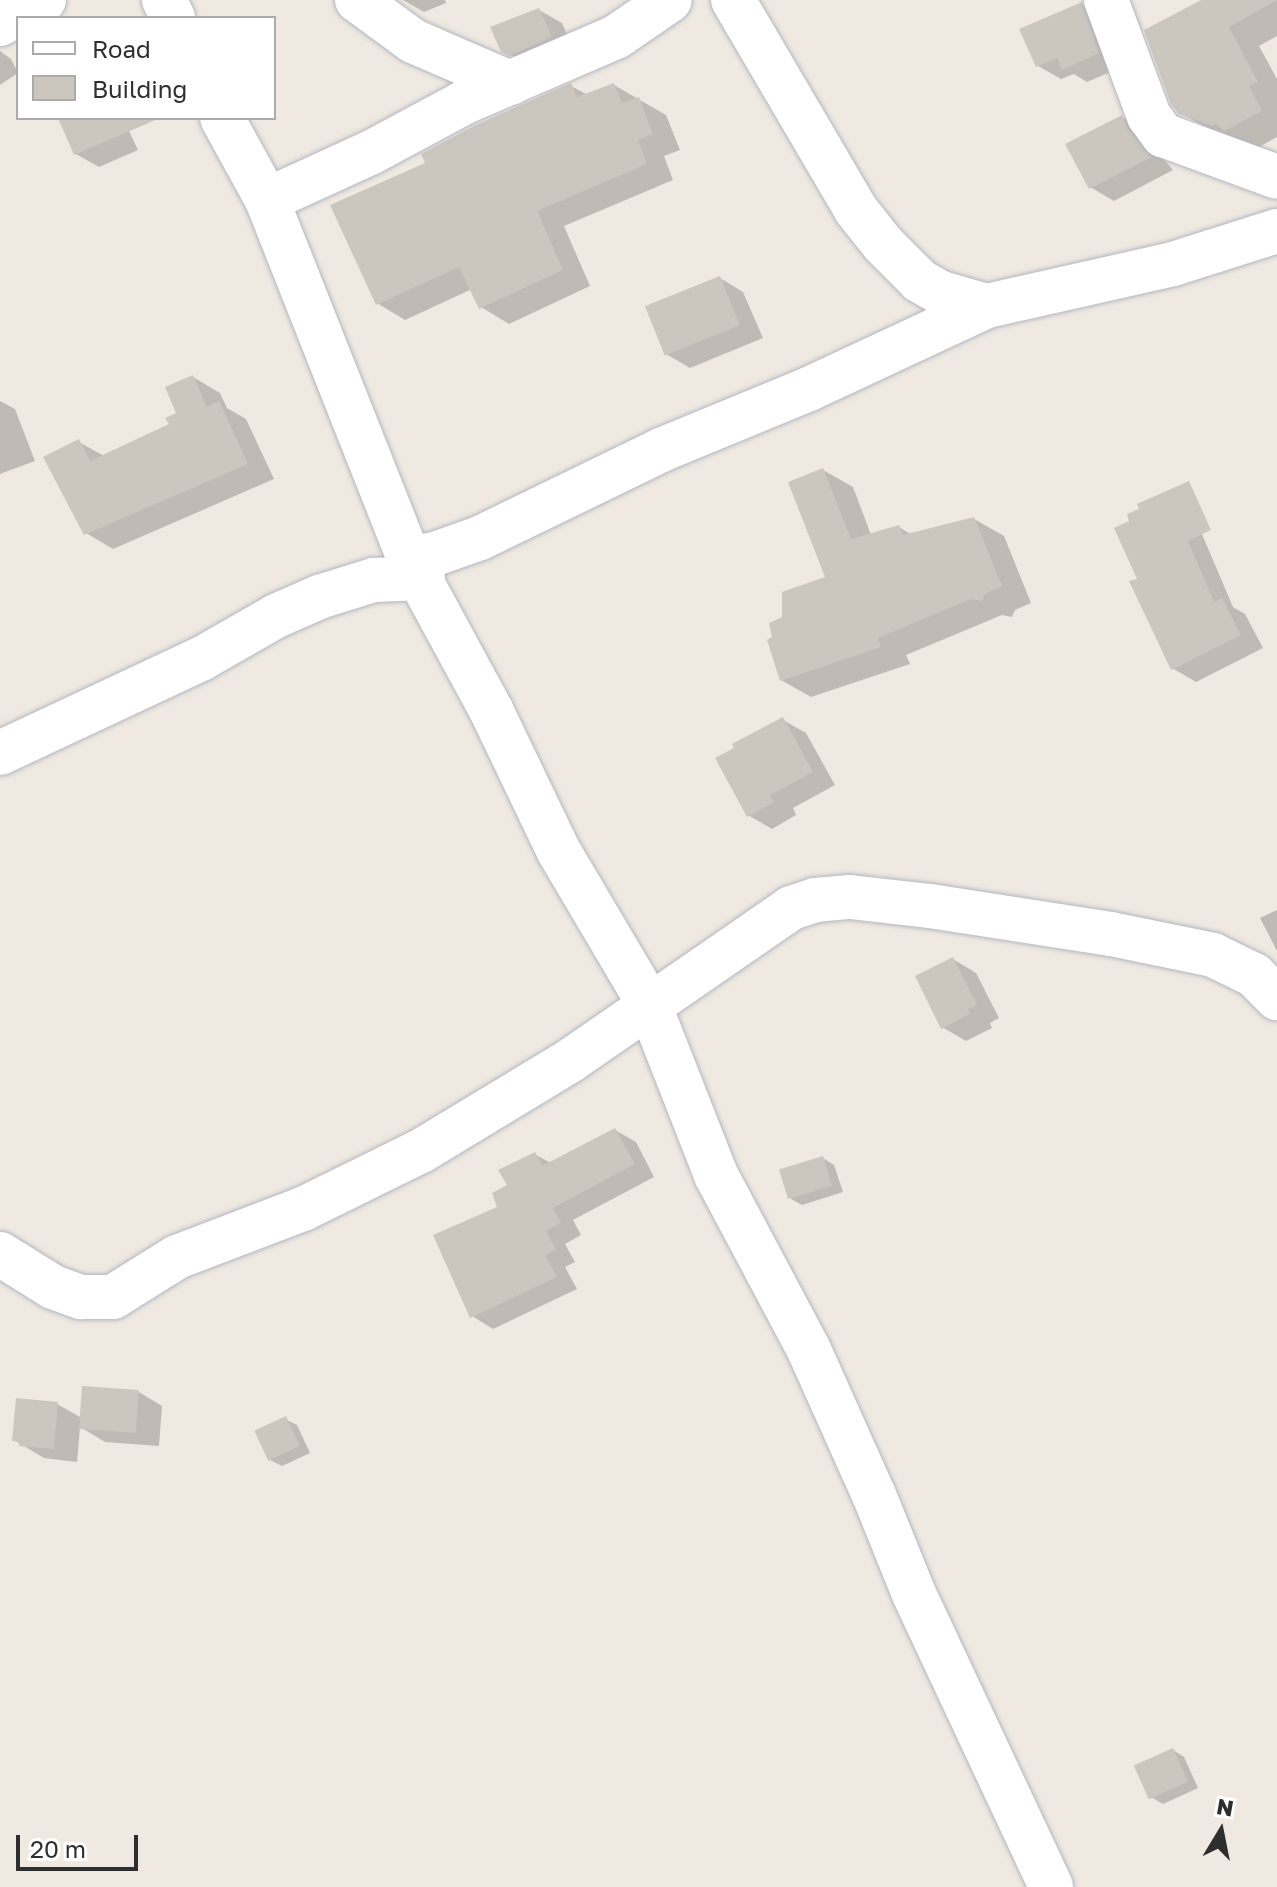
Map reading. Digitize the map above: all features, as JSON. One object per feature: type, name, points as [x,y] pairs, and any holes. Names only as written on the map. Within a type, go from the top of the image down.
[{"type":"street","points":[[0,24],[44,0]]},
{"type":"street","points":[[357,0],[413,41],[510,83]]},
{"type":"street","points":[[267,200],[510,83],[616,37],[670,0]]},
{"type":"street","points":[[733,0],[856,210],[883,244],[920,281],[941,293],[987,306]]},
{"type":"street","points":[[1106,0],[1149,116],[1163,135],[1277,177]]},
{"type":"street","points":[[223,120],[267,200],[416,567],[558,850],[649,1004],[716,1175],[809,1350],[914,1594],[1051,1887]]},
{"type":"street","points":[[0,753],[201,659],[276,616],[319,597],[416,567],[432,555],[480,538],[661,450],[809,389],[987,306],[1173,264],[1277,231]]},
{"type":"street","points":[[0,1254],[53,1287],[81,1297],[113,1297],[177,1257],[305,1208],[421,1151],[571,1060],[791,908],[815,900],[850,897],[1111,934],[1213,955],[1254,975],[1277,998]]},
{"type":"building","points":[[1201,0],[1277,0],[1229,27],[1258,82],[1249,86],[1262,111],[1224,131],[1216,124],[1212,126],[1179,114],[1171,104],[1144,30]]},
{"type":"building","points":[[1082,2],[1099,53],[1062,70],[1057,58],[1036,67],[1019,29]]},
{"type":"building","points":[[539,8],[552,37],[510,56],[501,52],[490,27]]},
{"type":"building","points":[[571,83],[577,97],[614,83],[622,103],[639,97],[653,134],[638,140],[647,164],[537,211],[563,270],[479,309],[459,267],[376,305],[330,205],[425,163],[421,154],[476,125]]},
{"type":"building","points":[[1122,115],[1129,131],[1152,157],[1089,189],[1065,144]]},
{"type":"building","points":[[59,120],[155,120],[74,155]]},
{"type":"building","points":[[720,276],[740,325],[665,355],[645,306]]},
{"type":"building","points":[[193,375],[207,407],[219,401],[248,464],[84,535],[43,457],[79,439],[90,461],[169,424],[165,418],[176,413],[165,387]]},
{"type":"building","points":[[823,468],[851,539],[899,525],[903,535],[974,517],[1002,586],[985,594],[982,601],[971,599],[878,638],[881,647],[780,681],[767,640],[772,637],[769,623],[782,617],[782,592],[825,577],[788,482]]},
{"type":"building","points":[[1189,481],[1211,530],[1188,541],[1214,602],[1222,598],[1241,635],[1171,670],[1129,581],[1137,579],[1114,528],[1129,521],[1127,514],[1139,509],[1137,504]]},
{"type":"building","points":[[783,717],[813,772],[770,795],[774,802],[747,817],[715,758],[734,748],[732,744]]},
{"type":"building","points":[[953,957],[977,1005],[968,1009],[970,1014],[941,1029],[915,976]]},
{"type":"building","points":[[615,1128],[635,1164],[553,1208],[561,1223],[546,1231],[556,1250],[545,1255],[557,1277],[470,1318],[433,1235],[497,1207],[492,1193],[507,1185],[498,1170],[535,1152],[542,1166]]},
{"type":"building","points":[[823,1156],[832,1186],[788,1199],[779,1169]]},
{"type":"building","points":[[82,1386],[139,1390],[136,1433],[79,1429]]},
{"type":"building","points":[[16,1398],[58,1402],[54,1449],[19,1446],[19,1442],[12,1441]]},
{"type":"building","points":[[286,1416],[300,1446],[268,1461],[254,1431]]},
{"type":"building","points":[[1173,1748],[1188,1782],[1149,1799],[1134,1765]]}]
